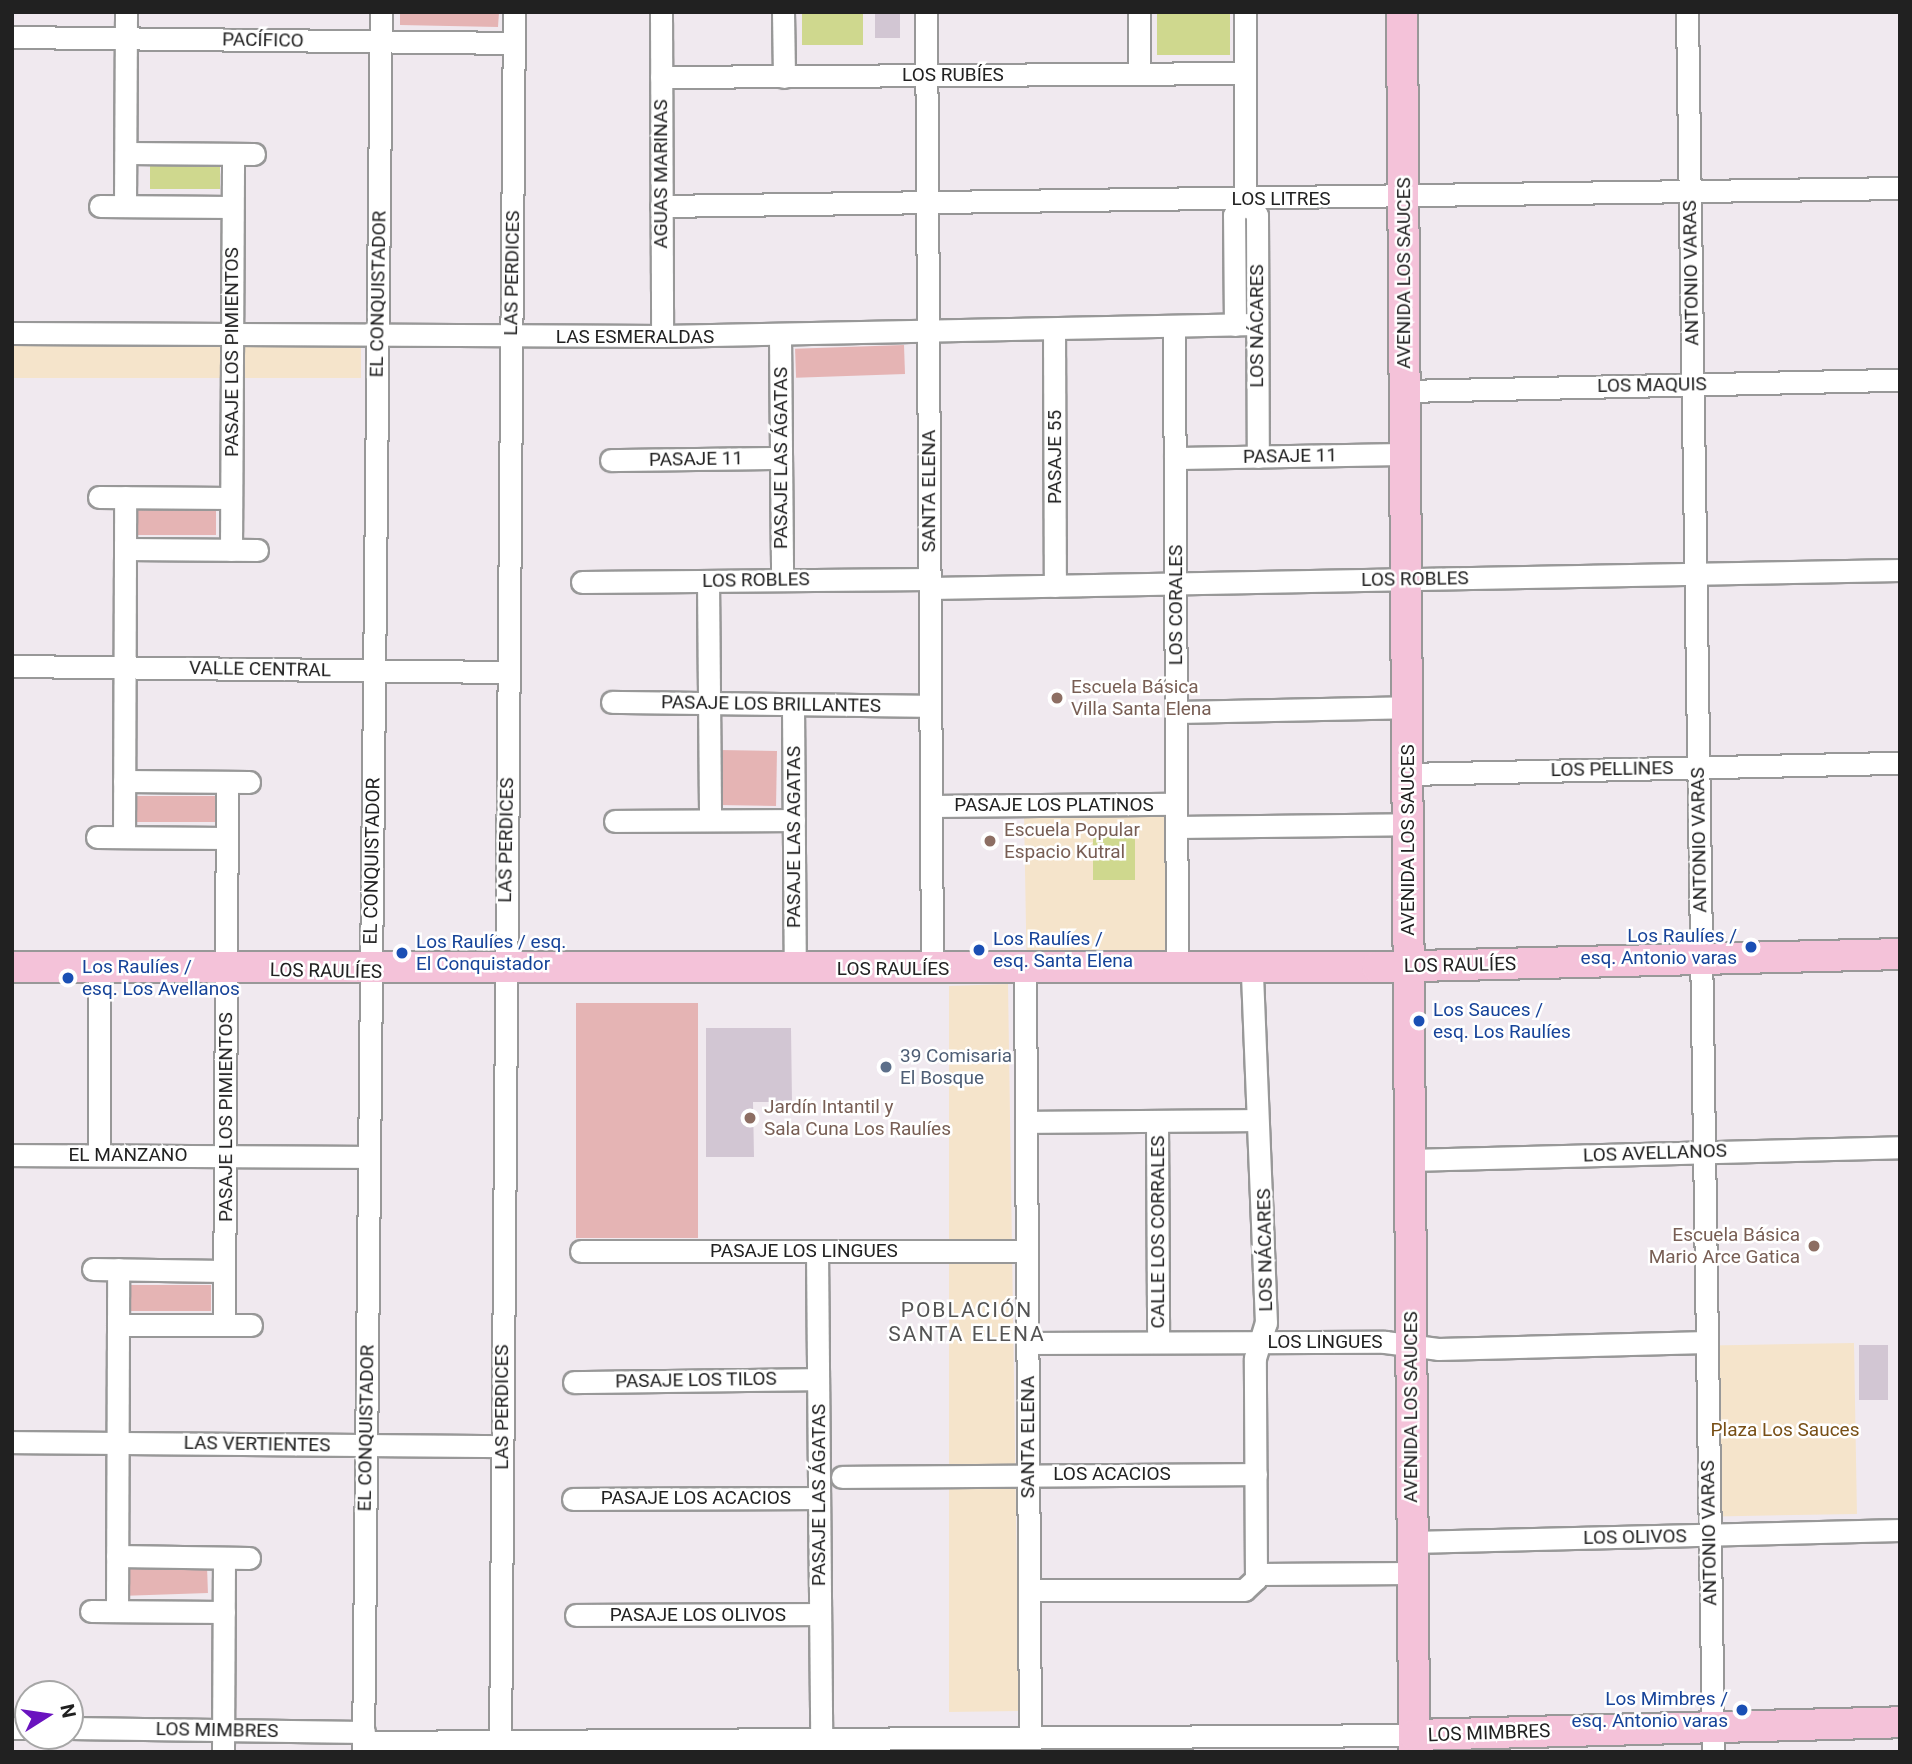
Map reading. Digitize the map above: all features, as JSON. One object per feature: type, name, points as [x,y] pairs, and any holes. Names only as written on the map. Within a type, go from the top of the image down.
[{"type":"street","points":[[125,206],[126,12]]},
{"type":"street","name":"EL CONQUISTADOR","points":[[364,1742],[382,12]]},
{"type":"street","name":"LAS PERDICES","points":[[500,1746],[514,12]]},
{"type":"street","name":"AGUAS MARINAS","points":[[661,12],[662,337]]},
{"type":"street","points":[[783,12],[784,77]]},
{"type":"street","name":"SANTA ELENA","points":[[926,12],[932,969]]},
{"type":"street","points":[[1139,12],[1139,74]]},
{"type":"street","name":"LOS NÁCARES","points":[[1245,12],[1245,200],[1256,215],[1258,457]]},
{"type":"street","name":"AVENIDA LOS SAUCES","points":[[1402,12],[1414,1743]]},
{"type":"street","name":"ANTONIO VARAS","points":[[1687,12],[1712,1739]]},
{"type":"street","name":"PACÍFICO","points":[[12,37],[514,43]]},
{"type":"street","name":"LOS RUBÍES","points":[[661,77],[1245,73]]},
{"type":"street","name":"PASAJE LOS PIMIENTOS","points":[[125,153],[243,154],[232,207],[231,550]]},
{"type":"street","name":"LOS LITRES","points":[[662,206],[1404,198],[1900,188]]},
{"type":"street","name":"LOS NÁCARES","points":[[1235,325],[1234,215],[1245,200]]},
{"type":"street","points":[[100,206],[232,207]]},
{"type":"street","name":"LAS ESMERALDAS","points":[[12,333],[662,337],[928,335],[1257,324]]},
{"type":"street","name":"LOS CORALES","points":[[1174,326],[1177,968]]},
{"type":"street","name":"PASAJE 55","points":[[1054,329],[1055,586]]},
{"type":"street","name":"PASAJE LAS ÁGATAS","points":[[780,336],[782,580]]},
{"type":"street","name":"LOS MAQUIS","points":[[1405,391],[1900,380]]},
{"type":"street","name":"PASAJE 11","points":[[1175,458],[1405,454]]},
{"type":"street","name":"PASAJE 11","points":[[611,460],[781,458]]},
{"type":"street","points":[[99,497],[231,498]]},
{"type":"street","points":[[124,837],[125,497]]},
{"type":"street","points":[[125,549],[257,550]]},
{"type":"street","name":"LOS ROBLES","points":[[582,582],[782,580],[1055,586],[1900,570]]},
{"type":"street","points":[[708,580],[710,820]]},
{"type":"street","name":"VALLE CENTRAL","points":[[12,666],[508,672]]},
{"type":"street","name":"PASAJE LOS BRILLANTES","points":[[612,702],[930,706]]},
{"type":"street","name":"PASAJE LAS AGATAS","points":[[793,705],[794,970]]},
{"type":"street","points":[[1176,712],[1407,707]]},
{"type":"street","name":"LOS PELLINES","points":[[1408,774],[1900,762]]},
{"type":"street","points":[[124,781],[250,782]]},
{"type":"street","name":"PASAJE LOS PIMIENTOS","points":[[224,1325],[227,782]]},
{"type":"street","name":"PASAJE LOS PLATINOS","points":[[931,806],[1176,804]]},
{"type":"street","points":[[615,821],[794,820]]},
{"type":"street","points":[[1176,827],[1408,824]]},
{"type":"street","points":[[97,837],[227,838]]},
{"type":"street","name":"LOS RAULÍES","points":[[12,967],[371,972],[1409,967],[1900,954]]},
{"type":"street","points":[[99,968],[99,1155]]},
{"type":"street","name":"LOS NÁCARES","points":[[1252,968],[1254,1120],[1264,1153],[1265,1323],[1260,1342],[1256,1474],[1257,1574]]},
{"type":"street","name":"SANTA ELENA","points":[[1025,969],[1030,1737]]},
{"type":"street","points":[[1026,1122],[1254,1120]]},
{"type":"street","name":"CALLE LOS CORRALES","points":[[1157,1121],[1158,1342]]},
{"type":"street","name":"LOS AVELLANOS","points":[[1410,1160],[1900,1147]]},
{"type":"street","name":"EL MANZANO","points":[[12,1155],[369,1157]]},
{"type":"street","name":"PASAJE LOS LINGUES","points":[[581,1251],[1027,1251]]},
{"type":"street","name":"PASAJE LAS ÁGATAS","points":[[817,1251],[821,1739]]},
{"type":"street","points":[[93,1269],[224,1271]]},
{"type":"street","points":[[117,1611],[118,1269]]},
{"type":"street","points":[[118,1325],[251,1325]]},
{"type":"street","name":"LOS LINGUES","points":[[1027,1343],[1260,1342],[1411,1345],[1707,1342]]},
{"type":"street","name":"PASAJE LOS TILOS","points":[[574,1382],[818,1378]]},
{"type":"street","name":"LAS VERTIENTES","points":[[12,1441],[502,1446]]},
{"type":"street","name":"LOS ACACIOS","points":[[842,1477],[1256,1474]]},
{"type":"street","name":"PASAJE LOS ACACIOS","points":[[573,1499],[819,1498]]},
{"type":"street","name":"LOS OLIVOS","points":[[1412,1542],[1900,1530]]},
{"type":"street","points":[[117,1556],[249,1558]]},
{"type":"street","points":[[223,1752],[224,1558]]},
{"type":"street","points":[[1029,1590],[1244,1590],[1257,1574],[1413,1573]]},
{"type":"street","points":[[90,1611],[224,1612]]},
{"type":"street","name":"PASAJE LOS OLIVOS","points":[[576,1615],[820,1614]]},
{"type":"street","name":"LOS MIMBRES","points":[[84,1728],[223,1730],[364,1742],[500,1746],[634,1746],[821,1739],[941,1745],[1030,1737],[1097,1744],[1712,1739],[1900,1722]]},
{"type":"shaded area","points":[[400,12],[499,12],[498,27],[400,25]]},
{"type":"shaded area","points":[[904,345],[905,374],[796,378],[795,349]]},
{"type":"shaded area","points":[[134,509],[216,509],[216,535],[134,535]]},
{"type":"shaded area","points":[[719,750],[777,751],[776,806],[718,805]]},
{"type":"shaded area","points":[[135,796],[217,796],[217,822],[135,822]]},
{"type":"shaded area","points":[[576,1003],[698,1003],[698,1238],[576,1238]]},
{"type":"shaded area","points":[[130,1285],[211,1285],[211,1311],[130,1311]]},
{"type":"shaded area","points":[[207,1566],[208,1593],[127,1596],[126,1569]]},
{"type":"green space","points":[[802,12],[863,12],[863,45],[802,45]]},
{"type":"green space","points":[[1157,12],[1230,12],[1230,55],[1157,55]]},
{"type":"green space","points":[[150,164],[220,164],[220,189],[150,189]]},
{"type":"green space","points":[[12,341],[361,341],[361,378],[12,378]]},
{"type":"green space","points":[[1166,811],[1168,953],[1026,955],[1024,813]]},
{"type":"green space","points":[[1093,829],[1135,829],[1135,880],[1093,880]]},
{"type":"green space","points":[[1008,984],[1019,1711],[949,1712],[949,986]]},
{"type":"green space","name":"Plaza Los Sauces","points":[[1854,1343],[1857,1514],[1716,1516],[1713,1345]]},
{"type":"building","points":[[875,12],[900,12],[900,38],[875,38]]},
{"type":"building","points":[[706,1028],[791,1028],[792,1102],[753,1102],[754,1157],[706,1157]]},
{"type":"building","points":[[1859,1345],[1888,1345],[1888,1400],[1859,1400]]},
{"type":"place","name":"Escuela Básica Villa Santa Elena","points":[[1057,698]]},
{"type":"place","name":"Escuela Popular Espacio Kutral","points":[[990,841]]},
{"type":"place","name":"Los Raulíes / esq. Antonio varas","points":[[1751,947]]},
{"type":"place","name":"Los Raulíes / esq. Santa Elena","points":[[979,950]]},
{"type":"place","name":"Los Raulíes / esq. El Conquistador","points":[[402,953]]},
{"type":"place","name":"Los Raulíes / esq. Los Avellanos","points":[[68,978]]},
{"type":"place","name":"Los Sauces / esq. Los Raulíes","points":[[1419,1021]]},
{"type":"place","name":"39 Comisaria El Bosque","points":[[886,1067]]},
{"type":"place","name":"Jardín Intantil y Sala Cuna Los Raulíes","points":[[750,1118]]},
{"type":"place","name":"Escuela Básica Mario Arce Gatica","points":[[1814,1246]]},
{"type":"place","name":"Los Mimbres / esq. Antonio varas","points":[[1742,1710]]},
{"type":"district","name":"POBLACIÓN SANTA ELENA","points":[[967,1322]]}]
